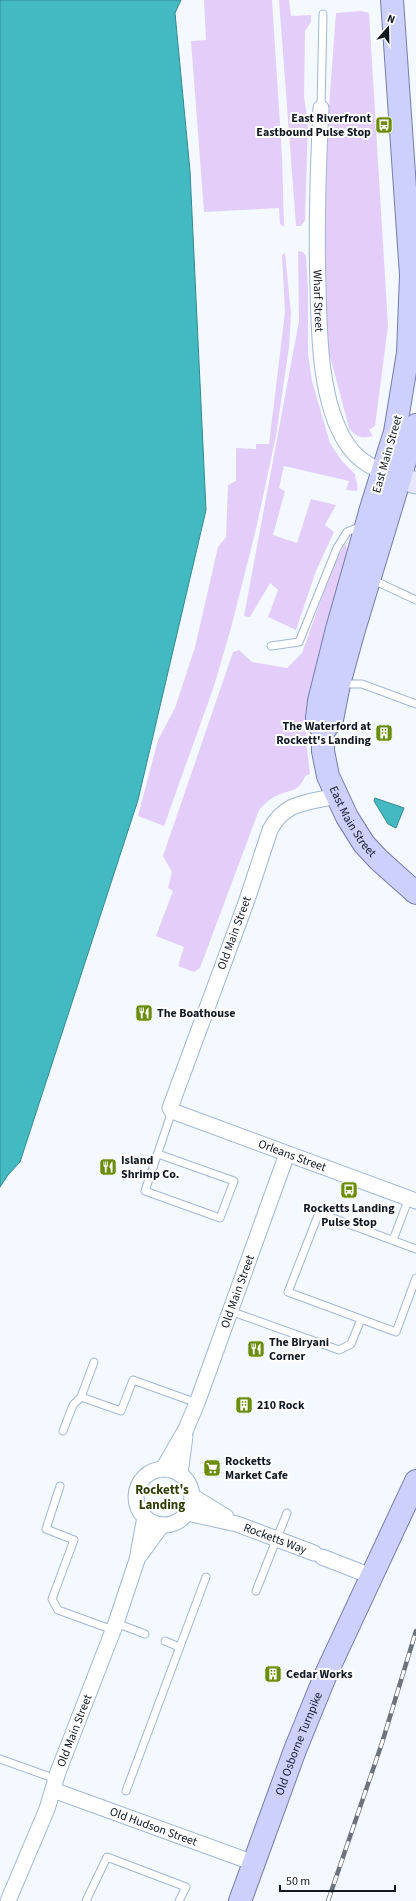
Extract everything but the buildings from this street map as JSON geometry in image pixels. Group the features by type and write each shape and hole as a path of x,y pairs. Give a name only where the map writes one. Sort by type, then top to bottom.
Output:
{"main road":[{"name":"East Main Street","path":"392,0 409,221 411,291 408,353 397,425 399,477 366,525 319,701 317,718 323,732 323,751 328,776 346,817 364,844 379,860 416,893"},
{"path":"404,0 416,156"},
{"name":"East Main Street","path":"323,732 332,720 339,684 369,578 416,425"},
{"name":"Old Osborne Turnpike","path":"240,1901 309,1715 340,1641 416,1481"}],"street":[{"name":"Wharf Street","path":"321,108 317,202 317,265 319,335 322,366 329,399 342,436 353,453 362,461 399,477"},
{"name":"Old Main Street","path":"171,1110 247,900 270,830 275,820 289,808 336,796"},
{"name":"Orleans Street","path":"171,1110 412,1199"},
{"name":"Old Main Street","path":"163,1469 186,1429 197,1404 287,1154"},
{"name":"Old Main Street","path":"180,1474 186,1429"},
{"path":"163,1469 180,1474 190,1488 192,1496 191,1505 187,1513 180,1520 172,1524 153,1522 145,1517 137,1503 138,1487 148,1474 163,1469"},
{"name":"Rocketts Way","path":"192,1496 237,1524"},
{"name":"Rocketts Way","path":"187,1513 237,1524 371,1576"},
{"name":"Old Main Street","path":"8,1901 47,1809 114,1627 137,1560 145,1517"},
{"name":"Old Main Street","path":"137,1560 162,1524"},
{"name":"Old Hudson Street","path":"55,1785 254,1863"}],"lane":[{"path":"321,108 323,14"},
{"path":"271,646 298,642 337,548 347,532 366,525"},
{"path":"369,578 416,600"},
{"path":"339,684 362,684 416,704"},
{"path":"158,1154 234,1181 220,1218 145,1191 171,1110"},
{"path":"393,1240 412,1199"},
{"path":"416,1249 318,1212 288,1292 396,1332 416,1278"},
{"path":"230,1311 339,1350 351,1344 361,1319"},
{"path":"63,1431 73,1406 81,1397 94,1362"},
{"path":"81,1397 121,1411 133,1380 197,1404"},
{"path":"60,1486 46,1529 74,1540 52,1600 58,1610 114,1627 145,1634"},
{"path":"256,1591 287,1513"},
{"path":"126,1791 206,1577"},
{"path":"165,1641 179,1647"},
{"path":"0,1759 55,1785"},
{"path":"86,1901 107,1857 186,1887 179,1901"}],"shaded area":[{"path":"204,0 272,0 282,156 284,227 280,224 279,208 204,212 191,41 206,40"},
{"path":"279,0 289,0 291,16 311,15 311,22 305,31 304,97 308,122 305,220 301,226 296,226"},
{"path":"361,11 369,13 388,326 375,426 369,430 373,436 365,437 357,435 349,428 329,352 324,296 324,173 336,13"},
{"path":"298,251 303,252 306,256 308,289 308,354 312,381 330,443 342,461 355,474 358,486 357,491 346,490 349,481 284,466 279,488 285,491 273,535 297,543 311,499 336,505 325,525 334,532 316,571 296,630 268,617 278,590 270,583 250,617 244,616 299,321"},
{"path":"285,253 291,313 289,347 276,436 256,529 231,628 214,686 164,826 138,816 158,740 175,708 195,647 218,547 226,537 228,485 236,481 236,448 256,449 256,444 269,444 285,312 282,255"},
{"path":"346,543 347,551 308,700 306,740 310,774 305,776 297,788 273,797 259,810 200,968 194,972 178,966 184,947 156,936 173,891 168,888 172,872 163,856 233,652 239,650 252,662 287,668 302,653 335,561"}],"water":[{"path":"0,0 181,0 175,13 190,171 206,510 138,800 20,1162 8,1175 0,1187"},
{"path":"375,798 404,808 396,828 388,824 374,801"}],"railway":[{"path":"328,1901 382,1743 416,1631"}],"place":[{"name":"East Riverfront Eastbound Pulse Stop","path":"384,125"},
{"name":"The Waterford at Rockett's Landing","path":"384,733"},
{"name":"The Boathouse","path":"144,1013"},
{"name":"Island Shrimp Co.","path":"108,1167"},
{"name":"Rocketts Landing Pulse Stop","path":"349,1190"},
{"name":"The Biryani Corner","path":"256,1349"},
{"name":"210 Rock","path":"244,1405"},
{"name":"Rocketts Market Cafe","path":"212,1468"},
{"name":"Cedar Works","path":"273,1674"}],"district":[{"name":"Rockett's Landing","path":"162,1496"}]}
